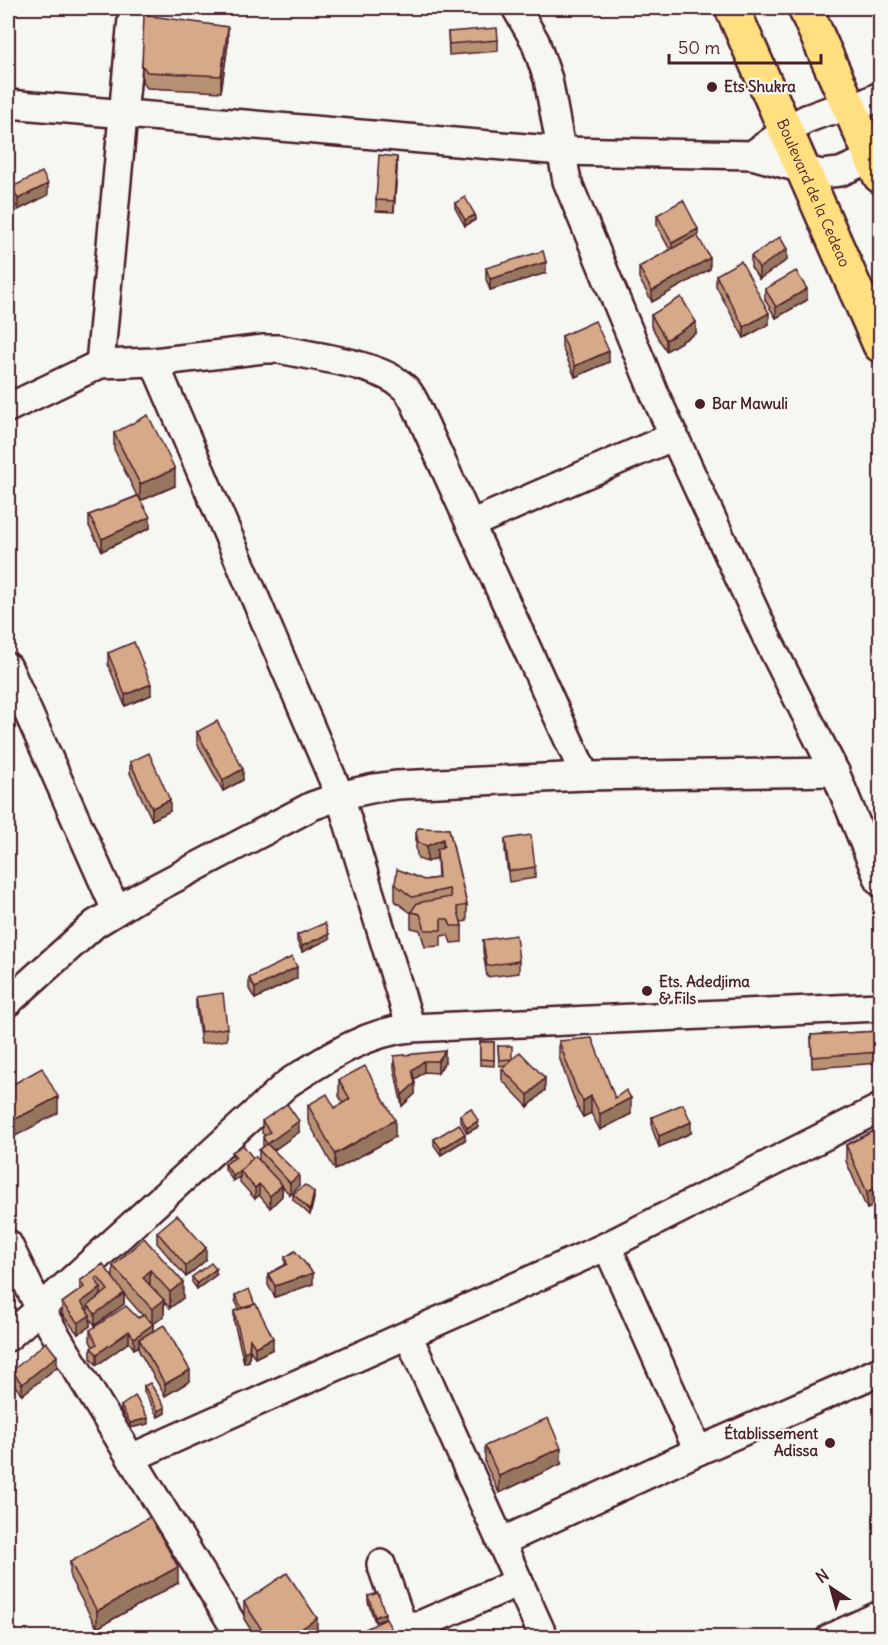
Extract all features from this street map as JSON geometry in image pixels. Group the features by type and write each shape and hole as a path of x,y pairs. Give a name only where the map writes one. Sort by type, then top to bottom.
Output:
{"main road":[{"name":"Boulevard de la Cedeao","path":"732,8 880,345"},
{"path":"805,8 876,167"}],"street":[{"path":"100,364 125,114 133,8"},
{"path":"516,8 535,41 548,79 567,181 655,395 767,638 835,772 880,882"},
{"path":"752,155 806,119 828,111 851,110 880,96"},
{"path":"8,104 561,150 752,155 821,174 876,167"},
{"path":"8,408 100,364 154,362 247,350 279,349 368,368 394,379 406,388 415,402 585,776"},
{"path":"154,362 340,795 411,1028"},
{"path":"471,524 674,436"},
{"path":"8,667 117,910"},
{"path":"8,1002 95,924 117,910 312,806 340,795 397,785 585,776 835,772"},
{"path":"8,1336 288,1083 332,1056 366,1039 391,1030 411,1028 880,1007"},
{"path":"131,1458 608,1246 880,1108"},
{"path":"8,1244 40,1309 241,1638"},
{"path":"608,1246 698,1451"},
{"path":"408,1335 544,1638"},
{"path":"501,1542 698,1451 880,1371"},
{"path":"381,1564 401,1621 409,1625 420,1625 519,1582"},
{"path":"830,1638 880,1615"}],"building":[{"path":"144,15 228,27 221,76 147,72 142,65"},
{"path":"497,28 498,40 449,44 448,32"},
{"path":"379,155 397,157 394,201 376,200"},
{"path":"42,172 48,184 18,199 12,187"},
{"path":"465,197 475,215 465,220 455,203"},
{"path":"683,200 698,229 672,243 657,215"},
{"path":"697,235 710,258 652,291 639,267"},
{"path":"780,237 787,249 759,268 751,256"},
{"path":"543,251 546,262 490,279 486,268"},
{"path":"741,261 769,313 744,327 716,275"},
{"path":"796,271 807,289 776,307 765,289"},
{"path":"681,297 696,322 666,340 651,315"},
{"path":"595,321 609,351 575,366 562,336"},
{"path":"148,415 175,469 140,484 114,433"},
{"path":"138,496 150,517 102,539 89,515"},
{"path":"134,642 151,684 125,695 108,653"},
{"path":"217,721 243,769 223,780 197,732"},
{"path":"149,753 170,800 152,808 130,762"},
{"path":"418,828 449,829 467,905 457,907 462,926 451,926 448,919 441,919 441,930 425,930 420,914 411,912 417,903 451,897 449,889 412,897 395,884 397,869 424,880 439,878 437,850 444,846 443,839 427,846 418,842 416,832"},
{"path":"531,835 535,867 509,871 505,839"},
{"path":"325,923 329,934 302,946 297,935"},
{"path":"516,935 519,961 487,966 483,940"},
{"path":"292,957 297,967 255,988 249,978"},
{"path":"223,993 227,1028 201,1032 196,997"},
{"path":"880,1031 880,1052 812,1057 811,1035"},
{"path":"592,1038 615,1098 626,1090 631,1098 600,1114 591,1096 583,1101 577,1091 559,1041"},
{"path":"480,1042 494,1042 494,1060 480,1059"},
{"path":"498,1046 512,1046 512,1059 499,1060"},
{"path":"445,1051 438,1061 424,1061 412,1070 415,1083 402,1095 394,1056"},
{"path":"520,1052 545,1078 528,1095 502,1069"},
{"path":"365,1066 395,1120 335,1154 308,1105 327,1094 335,1108 350,1099 339,1080"},
{"path":"42,1068 58,1097 8,1123 8,1087"},
{"path":"287,1104 299,1121 267,1144 263,1137 270,1132 262,1121"},
{"path":"683,1104 691,1122 659,1136 652,1117"},
{"path":"471,1108 478,1121 467,1128 460,1115"},
{"path":"459,1124 465,1134 441,1149 434,1139"},
{"path":"880,1128 880,1186 867,1192 846,1145"},
{"path":"267,1144 299,1175 290,1183 259,1150"},
{"path":"243,1145 253,1158 233,1176 225,1164 236,1157 232,1152"},
{"path":"255,1156 282,1185 270,1196 259,1184 255,1188 240,1171"},
{"path":"305,1185 314,1192 310,1210 293,1194"},
{"path":"177,1215 206,1248 186,1266 157,1232"},
{"path":"144,1238 183,1282 170,1292 150,1270 143,1278 164,1300 152,1309 113,1266"},
{"path":"295,1251 313,1273 275,1286 268,1274 287,1264 285,1257"},
{"path":"211,1263 216,1269 197,1283 192,1277"},
{"path":"103,1264 124,1293 95,1314 88,1305 108,1290 98,1277 95,1279 101,1288 81,1302 90,1315 78,1323 62,1303 84,1287 80,1281"},
{"path":"249,1289 255,1305 242,1308 235,1295"},
{"path":"256,1304 273,1338 255,1347 250,1339 249,1350 244,1352 234,1311"},
{"path":"126,1306 138,1318 144,1315 153,1324 134,1338 129,1331 97,1354 91,1348 97,1344 90,1330"},
{"path":"164,1325 190,1370 165,1384 139,1339"},
{"path":"46,1342 57,1356 22,1384 12,1371"},
{"path":"150,1383 165,1407 158,1411 144,1386"},
{"path":"135,1396 148,1418 130,1423 121,1406"},
{"path":"548,1418 561,1448 499,1476 485,1446"},
{"path":"150,1517 178,1567 97,1611 70,1562"},
{"path":"287,1573 317,1618 288,1638 267,1638 244,1602"},
{"path":"378,1593 385,1613 375,1617 368,1596"},
{"path":"386,1619 392,1630 377,1638 364,1638 361,1631"}],"place":[{"name":"Ets Shukra","path":"712,87"},
{"name":"Bar Mawuli","path":"700,404"},
{"name":"Ets. Adedjima & Fils","path":"647,991"},
{"name":"Établissement Adissa","path":"830,1443"}]}
